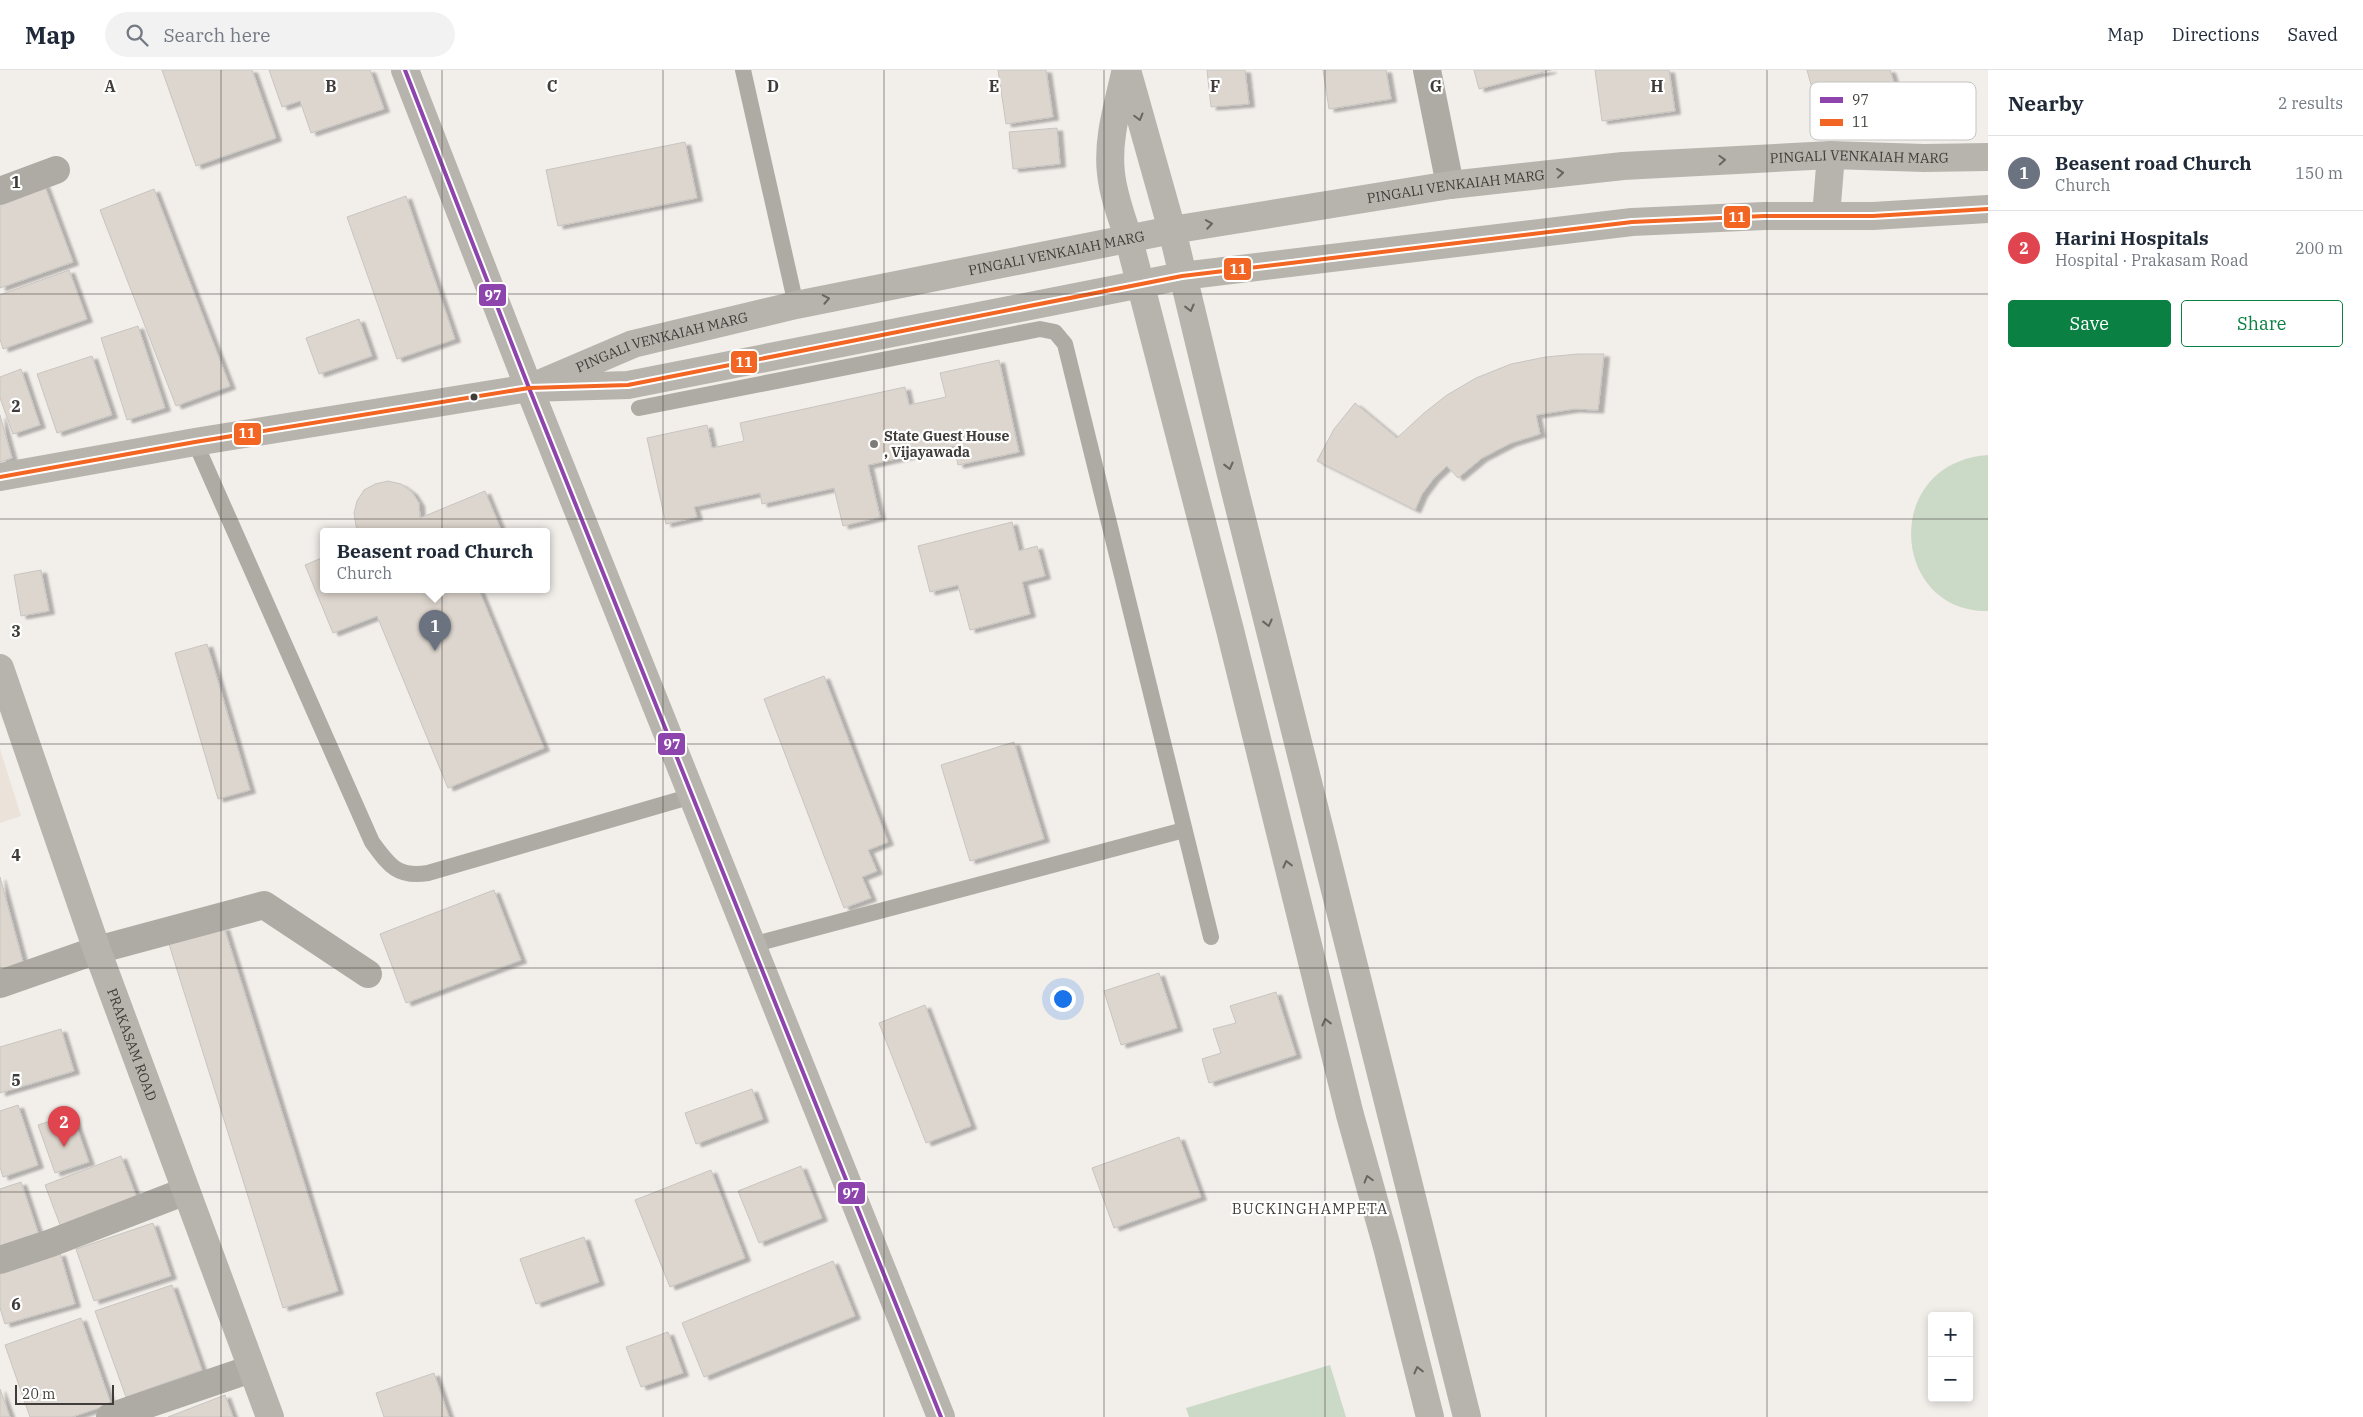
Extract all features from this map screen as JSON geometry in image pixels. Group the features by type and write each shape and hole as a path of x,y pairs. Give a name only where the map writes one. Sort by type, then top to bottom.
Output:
{"street":[{"path":"405,70 529,388 941,1417"},
{"path":"1126,70 1172,230 1467,1417"},
{"path":"1126,70 1112,134 1111,172 1227,620 1350,1115 1387,1247 1430,1417"},
{"path":"1427,70 1450,185"},
{"path":"1826,216 1831,154"},
{"name":"PINGALI VENKAIAH MARG","path":"529,388 633,344 796,305 1172,230 1450,185 1623,166 1831,154 1924,158 1988,157"},
{"path":"0,191 56,170"},
{"name":"PINGALI VENKAIAH MARG","path":"529,388 628,386 1182,276 1632,222 1764,216 1873,216 1988,209"},
{"path":"0,477 195,442 529,388"},
{"name":"PRAKASAM ROAD","path":"0,668 97,950 270,1417"},
{"path":"0,984 97,950 264,905 368,974"},
{"path":"0,1260 51,1243 186,1191"},
{"path":"110,1417 251,1369"}],"lane":[{"path":"743,70 796,305"},
{"path":"640,408 1040,328 1055,332 1065,344 1211,938"},
{"path":"195,442 372,842 388,863 399,872 413,876 428,873 692,796"},
{"path":"752,945 1184,830"}],"shaded area":[{"path":"0,749 21,816 0,823"}],"green space":[{"path":"1988,455 1988,611 1956,605 1932,589 1917,565 1911,537 1915,508 1929,483 1953,464"},
{"path":"1330,1365 1346,1417 1189,1417 1186,1408"}],"building":[{"path":"162,70 252,70 276,138 196,166"},
{"path":"269,70 370,70 384,109 311,133 300,101 282,107"},
{"path":"998,70 1046,70 1053,117 1006,124"},
{"path":"1207,70 1245,70 1249,104 1211,107"},
{"path":"1323,70 1386,70 1391,99 1329,109"},
{"path":"1474,70 1551,70 1479,89"},
{"path":"1595,70 1669,70 1675,111 1602,121"},
{"path":"1807,70 1890,70 1894,82 1810,82"},
{"path":"1057,128 1060,164 1013,169 1009,132"},
{"path":"685,142 697,198 558,226 546,170"},
{"path":"44,184 73,262 0,288 0,200"},
{"path":"154,189 230,386 176,406 100,210"},
{"path":"406,196 455,339 397,359 347,217"},
{"path":"69,270 87,319 3,349 0,339 0,295"},
{"path":"359,319 372,356 319,374 306,338"},
{"path":"138,326 165,408 127,420 101,338"},
{"path":"1604,354 1598,410 1574,409 1536,415 1540,434 1511,443 1482,458 1458,478 1447,466 1434,478 1422,494 1415,510 1317,461 1334,429 1355,403 1397,438 1447,395 1476,378 1511,364 1546,357"},
{"path":"92,356 112,415 57,433 37,374"},
{"name":"State Guest House , Vijayawada","path":"999,360 1019,452 958,465 954,446 868,465 880,517 843,526 834,488 762,504 760,493 694,507 697,517 666,524 647,438 707,425 712,448 744,441 740,423 905,387 909,405 946,397 940,373"},
{"path":"21,369 40,425 13,434 0,398 0,377"},
{"path":"0,415 12,458 0,462"},
{"path":"388,481 401,484 412,492 419,503 420,518 485,491 500,528 357,528 354,513 357,501 364,490 375,484"},
{"path":"1012,522 1019,551 1037,546 1045,576 1022,582 1030,614 970,630 958,585 930,592 918,546"},
{"path":"320,559 320,593 480,593 544,748 448,788 377,616 333,633 305,565"},
{"path":"41,570 49,611 21,616 14,575"},
{"path":"207,644 250,790 218,799 175,653"},
{"path":"824,676 888,842 868,850 877,871 862,877 871,898 844,908 764,699"},
{"path":"1014,742 1044,839 970,861 941,765"},
{"path":"0,877 26,973 0,980"},
{"path":"494,890 521,960 406,1003 380,934"},
{"path":"224,927 338,1291 283,1308 169,944"},
{"path":"1159,973 1177,1028 1121,1045 1104,991"},
{"path":"1276,992 1296,1055 1209,1083 1202,1059 1221,1053 1213,1029 1236,1023 1230,1006"},
{"path":"925,1005 971,1126 926,1143 879,1023"},
{"path":"61,1029 74,1071 0,1093 0,1047"},
{"path":"752,1089 763,1119 696,1144 685,1113"},
{"path":"18,1105 38,1165 3,1177 0,1167 0,1111"},
{"path":"72,1114 89,1162 55,1173 38,1125"},
{"path":"1179,1137 1201,1197 1114,1228 1092,1168"},
{"path":"121,1156 138,1201 62,1230 45,1185"},
{"path":"801,1166 822,1218 759,1243 738,1191"},
{"path":"711,1170 745,1258 670,1287 635,1200"},
{"path":"21,1182 41,1241 0,1255 0,1189"},
{"path":"153,1223 171,1276 94,1301 76,1249"},
{"path":"584,1237 599,1282 536,1304 520,1259"},
{"path":"60,1253 75,1304 5,1324 0,1308 0,1270"},
{"path":"833,1261 855,1316 704,1377 682,1323"},
{"path":"172,1285 202,1370 126,1397 95,1311"},
{"path":"81,1318 111,1404 72,1417 30,1417 5,1345"},
{"path":"668,1332 683,1373 641,1387 626,1347"},
{"path":"434,1373 449,1417 384,1417 376,1393"},
{"path":"0,1389 10,1417 0,1417"},
{"path":"225,1395 233,1417 168,1417"}],"transit line":[{"name":"97","path":"405,70 529,388 941,1417"},
{"name":"11","path":"0,477 195,442 529,388 628,385 1182,276 1632,222 1764,216 1873,216 1988,209"}],"place":[{"name":"State Guest House , Vijayawada","path":"874,444"},
{"name":"Beasent road Church","path":"435,651"},
{"name":"Harini Hospitals","path":"64,1147"}],"district":[{"name":"BUCKINGHAMPETA","path":"1310,1208"}]}
